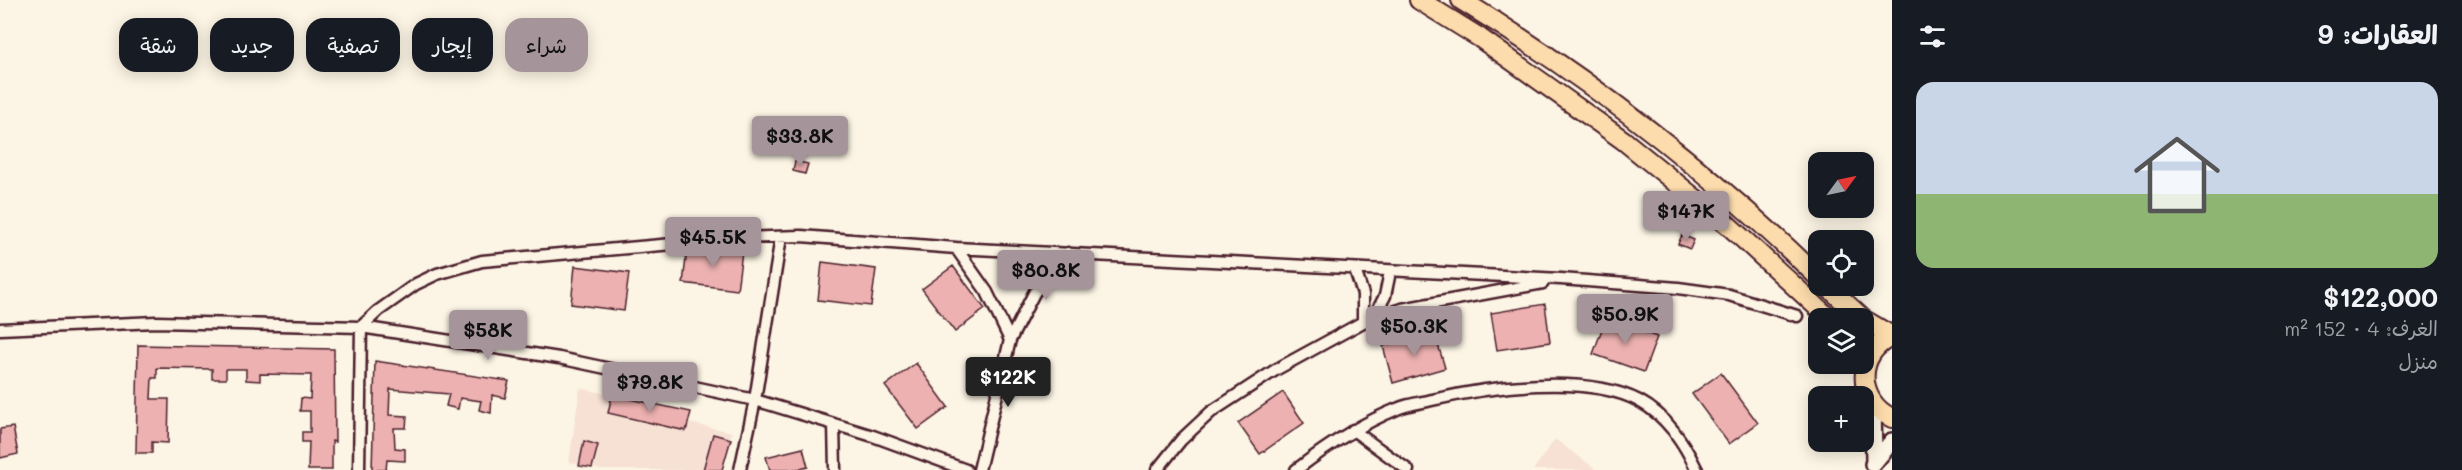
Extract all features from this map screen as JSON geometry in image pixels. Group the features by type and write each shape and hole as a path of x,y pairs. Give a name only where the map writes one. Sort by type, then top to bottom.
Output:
{"highway":[{"path":"1419,0 1489,44 1623,140 1728,225 1818,308"},
{"path":"1461,0 1577,78 1633,119 1740,206 1808,268"},
{"path":"1838,296 1851,308"},
{"path":"1874,326 1892,337 1874,350"},
{"path":"1874,405 1892,418"}],"main road":[{"path":"1872,466 1892,441"}],"street":[{"path":"740,470 755,400 782,237"},
{"path":"359,470 361,327 387,304 416,284 437,274 482,261 782,237 831,237 956,248 1561,279 1678,288 1729,295 1797,316"},
{"path":"956,248 987,292 1010,340"},
{"path":"979,470 1010,340 1034,293 1068,253"},
{"path":"1355,270 1364,294 1363,322"},
{"path":"1374,318 1385,297 1390,272"},
{"path":"1157,470 1181,440 1211,412 1276,369 1363,322 1409,308 1561,279"},
{"path":"0,329 156,322 361,327 559,358 755,400 834,424 966,470"},
{"path":"1296,470 1353,430 1399,408 1451,396 1525,385 1572,386 1610,391 1639,401 1663,419 1685,446 1697,470"},
{"path":"834,424 835,470"},
{"path":"1353,430 1408,470"}],"shaded area":[{"path":"580,388 691,412 689,423 732,432 722,470 600,470 569,462"},
{"path":"1555,439 1597,470 1533,470"}],"building":[{"path":"795,161 808,164 805,174 793,171"},
{"path":"1682,235 1694,240 1690,249 1678,244"},
{"path":"709,248 742,252 737,290 683,283 687,250"},
{"path":"822,262 876,269 871,306 818,300"},
{"path":"575,266 629,273 624,311 571,304"},
{"path":"953,266 985,309 955,332 922,289"},
{"path":"1545,304 1550,342 1497,350 1491,313"},
{"path":"1606,318 1657,337 1644,372 1593,354"},
{"path":"1434,331 1445,368 1393,383 1383,346"},
{"path":"138,345 334,349 335,442 332,441 332,470 308,470 309,442 302,442 302,432 310,432 310,411 300,411 301,398 310,399 311,375 260,374 260,381 246,380 246,369 226,369 226,379 212,379 212,369 157,368 157,378 152,378 151,399 169,399 168,443 152,442 152,453 136,453"},
{"path":"375,361 509,381 505,398 492,395 491,413 479,410 481,401 460,398 458,409 446,406 449,394 390,389 389,415 407,416 406,428 394,428 395,448 405,449 405,461 387,460 386,470 372,470"},
{"path":"916,363 948,407 918,429 885,386"},
{"path":"1721,373 1758,423 1729,444 1692,394"},
{"path":"1283,392 1304,423 1260,454 1238,423"},
{"path":"612,395 691,412 686,431 608,413"},
{"path":"13,427 18,454 0,458 0,429"},
{"path":"713,434 731,439 722,470 703,470"},
{"path":"584,441 598,445 592,468 579,466"},
{"path":"803,448 808,467 796,470 770,470 766,457"}]}
